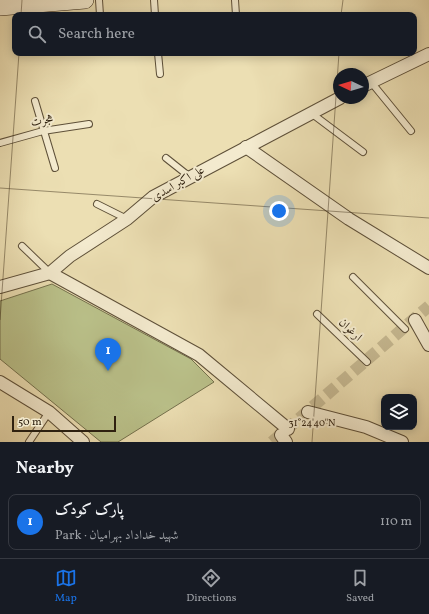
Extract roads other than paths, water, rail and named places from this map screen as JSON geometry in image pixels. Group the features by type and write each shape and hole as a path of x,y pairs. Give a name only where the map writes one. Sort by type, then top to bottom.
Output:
{"main road":[{"path":"0,7 85,0"}],"street":[{"path":"369,83 429,54"},
{"name":"علی اکبر اسدی","path":"0,287 50,273 70,256 127,219 153,197 333,102"},
{"path":"246,147 349,220 429,268"},
{"path":"50,273 199,355 285,435"},
{"path":"415,320 429,345"},
{"path":"0,382 49,412 83,442"},
{"path":"308,412 366,427 402,442"}],"lane":[{"path":"100,0 100,12"},
{"path":"154,0 155,12"},
{"path":"235,0 236,12"},
{"path":"158,56 160,74"},
{"path":"369,86 411,132"},
{"path":"35,101 55,168"},
{"path":"311,113 362,152"},
{"name":"هجرت","path":"0,143 43,131 89,124"},
{"path":"166,158 190,177"},
{"path":"97,204 127,219"},
{"path":"22,246 50,273"},
{"path":"353,277 405,329"},
{"name":"ارغوان","path":"317,314 367,362"},
{"path":"29,442 49,412"}],"tunnel":[{"path":"272,442 429,306"}],"place":[{"name":"پارک کودک","path":"108,371"}]}
